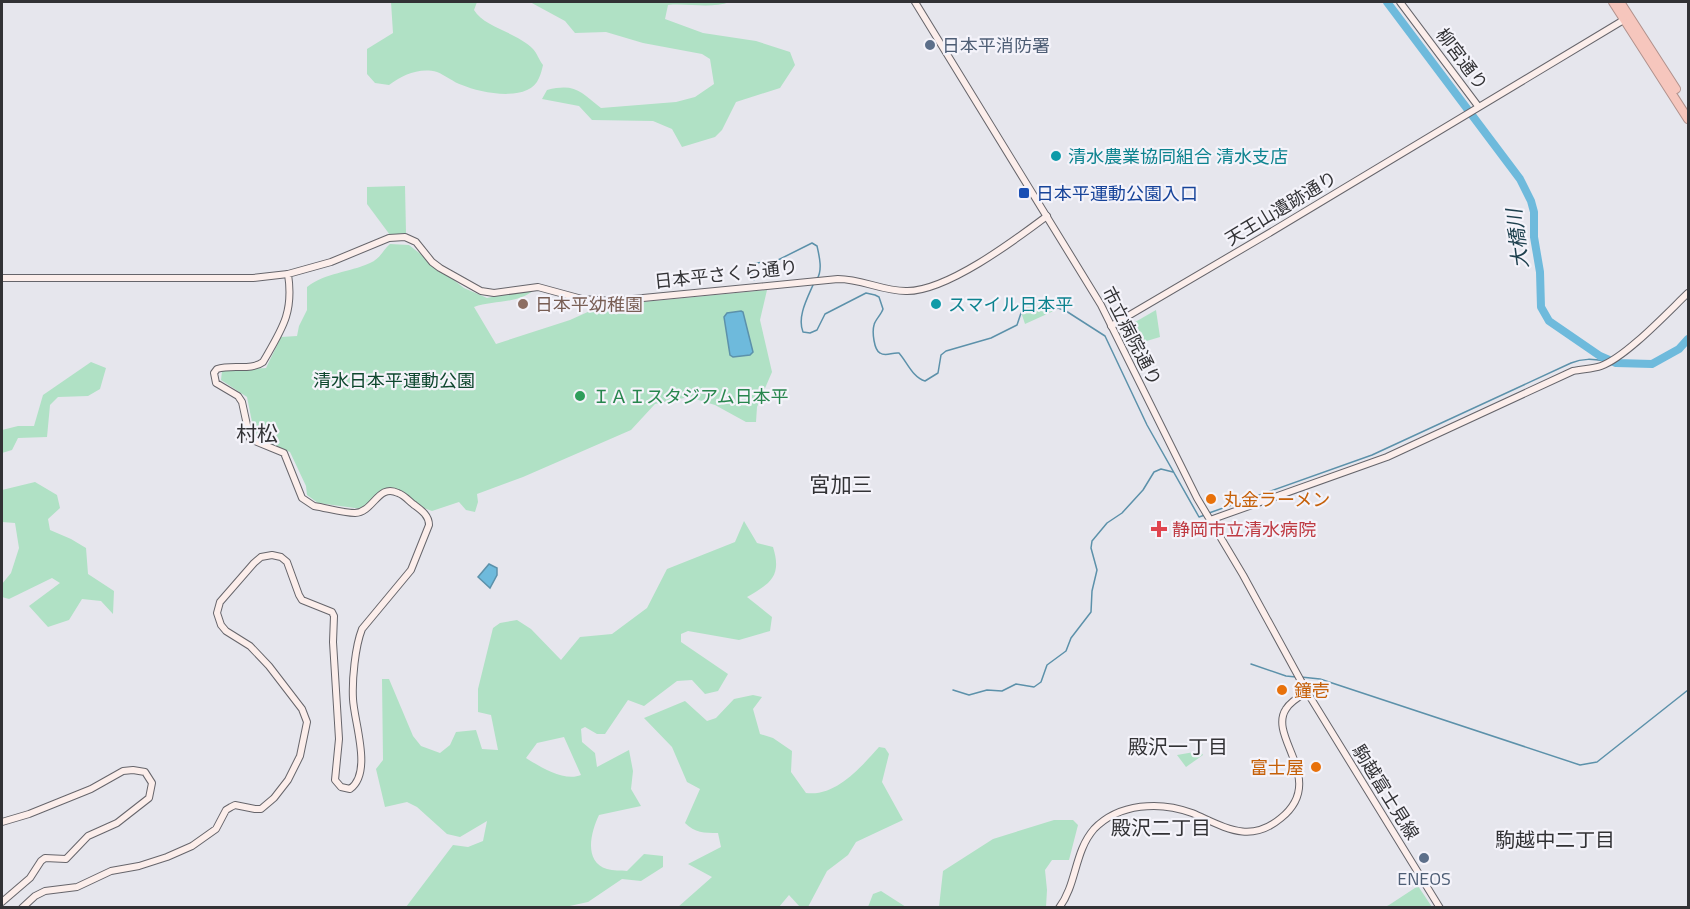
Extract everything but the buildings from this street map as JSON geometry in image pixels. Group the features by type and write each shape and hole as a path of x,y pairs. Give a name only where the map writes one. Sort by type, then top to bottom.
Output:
{"highway":[{"path":"1613,2 1627,17 1689,110"},
{"path":"1620,2 1689,119"}],"street":[{"name":"市立病院通り","path":"915,2 1101,304 1192,489 1243,575 1307,692"},
{"name":"柳宮通り","path":"1400,2 1476,108"},
{"path":"1476,108 1627,17"},
{"name":"天王山遺跡通り","path":"1111,326 1476,108"},
{"name":"日本平さくら通り","path":"2,278 253,278 288,274 331,262 383,240 396,237 412,239 440,268 474,288 488,293 538,286 582,299 612,301 838,279 860,280 896,291 909,292 934,285 994,255 1047,216"},
{"path":"22,908 35,896 45,891 77,887 111,871 152,862 192,846 216,829 231,807 236,805 261,808 274,798 288,780 300,756 304,741 307,722 302,709 259,655 250,646 226,631 217,613 220,602 261,558 272,555 281,557 291,570 302,600 332,612 339,739 335,780 341,787 350,789 359,778 362,759 353,697 357,641 362,629 411,570 429,520 420,509 401,494 391,490 384,491 369,507 356,513 308,503 302,498 284,453 250,439 242,402 238,396 216,383 214,373 217,369 237,365 256,366 263,362 290,309 288,274"},
{"path":"1210,520 1388,457 1573,371 1605,364 1643,336 1689,293"},
{"path":"1059,908 1067,896 1076,862 1084,843 1105,819 1128,809 1150,806 1175,808 1239,832 1260,830 1278,821 1292,806 1298,785 1297,765 1282,730 1282,718 1286,708 1307,692"},
{"name":"駒越富士見線","path":"1307,692 1440,908"},
{"path":"2,822 29,814 91,789 129,770 145,772 152,783 149,798 111,826 87,836 66,859 45,858 40,861 30,878 2,902"}],"green space":[{"path":"391,2 477,2 474,10 479,16 493,26 519,38 534,51 543,65 539,78 534,86 525,91 504,94 470,88 431,71 412,73 389,85 375,83 367,74 367,49 393,33"},
{"path":"530,2 730,2 715,5 668,5 665,19 703,33 756,41 790,52 795,65 780,88 736,102 722,130 715,137 682,147 672,129 653,121 592,120 579,106 542,99 547,90 571,88 582,93 601,108 676,102 695,97 714,84 710,59 702,54 643,43 606,32 575,33 565,21"},
{"path":"405,186 406,233 390,235 367,204 367,187"},
{"name":"清水日本平運動公園","path":"390,244 409,245 464,288 487,298 530,288 534,290 521,298 474,307 496,344 570,320 601,306 767,290 760,320 772,372 757,407 756,422 746,422 715,405 689,397 655,404 631,430 523,477 477,494 478,502 475,512 466,510 459,502 432,511 421,507 396,489 382,491 362,509 318,503 307,495 306,486 290,452 255,437 247,397 221,380 222,371 266,368 281,337 297,336 307,310 307,287 322,278 373,261"},
{"path":"1034,305 1058,309 1025,324 1021,312 1026,307"},
{"path":"1156,310 1160,337 1130,346 1123,329"},
{"path":"91,362 106,368 100,389 88,396 58,397 50,405 47,437 18,438 12,450 2,453 2,430 18,426 34,426 43,395"},
{"path":"35,482 57,495 60,508 48,519 50,530 86,548 88,574 114,591 113,614 101,601 82,599 69,620 48,627 29,606 60,583 52,578 9,599 2,597 2,584 11,573 19,548 15,523 2,522 2,490"},
{"path":"744,521 757,543 773,547 776,565 772,578 747,597 772,617 770,631 739,640 688,631 681,634 681,642 728,674 718,691 705,694 692,680 677,681 644,706 628,700 605,734 597,734 585,727 581,729 582,742 595,753 597,767 629,750 633,771 631,789 641,806 599,815 591,845 594,860 607,869 627,871 644,854 663,856 663,867 641,881 622,879 588,902 565,907 406,907 453,845 468,847 483,841 487,821 460,837 447,834 417,807 407,802 385,807 376,769 383,760 382,679 389,679 413,736 421,746 440,753 450,745 456,732 476,730 482,749 498,750 491,715 478,712 478,689 493,628 500,623 517,620 531,629 561,660 580,637 612,634 647,608 667,569 735,542","holes":["564,737 581,775 575,777 560,775 526,758 537,743"]},
{"path":"753,695 762,697 753,709 760,734 773,738 792,751 791,772 806,793 817,793 838,785 856,771 879,747 885,748 889,754 882,782 903,820 856,842 848,855 827,871 808,907 800,907 789,895 779,907 678,907 712,877 688,864 721,847 718,833 700,832 685,823 700,789 687,782 672,747 644,718 685,701 707,721 716,718 734,699"},
{"path":"1200,751 1203,755 1186,767 1177,755"},
{"path":"1054,820 1073,820 1078,825 1069,860 1052,860 1045,870 1046,907 939,907 943,871 993,839"},
{"path":"1418,886 1432,907 1385,907 1389,905"},
{"path":"881,891 906,907 868,907 873,894"}],"water":[{"path":"741,311 753,352 750,355 733,357 730,355 724,317 727,313"},
{"path":"489,564 497,568 497,575 490,588 478,577"}],"waterway":[{"name":"大橋川","path":"1387,2 1520,179 1534,212 1534,237 1540,272 1541,307 1549,321 1600,356 1616,363 1652,364 1679,349 1688,339"},
{"path":"754,280 749,264 778,260 812,243 817,246 819,258 820,271 817,279"},
{"path":"813,285 802,314 803,332 810,333 817,330 825,314 866,293 875,295 879,297 883,309 873,328 876,348 882,354 899,353 914,373 925,381 938,373 941,355 946,351 991,338 1017,325 1024,304 1039,301 1066,311 1105,336 1147,425 1199,517 1205,515"},
{"path":"1209,513 1372,455 1571,363 1588,359 1605,361"},
{"path":"953,690 969,695 987,690 1002,691 1016,684 1034,687 1041,682 1047,665 1066,651 1071,638 1091,612 1092,591 1097,570 1091,548 1092,541 1107,523 1122,513 1143,490 1154,472 1161,469 1173,472"},
{"path":"1251,664 1286,676 1296,677"},
{"path":"1301,677 1320,679 1580,765 1597,762 1688,690"}],"place":[{"name":"日本平消防署","path":"930,45"},
{"name":"清水農業協同組合 清水支店","path":"1056,156"},
{"name":"日本平運動公園入口","path":"1024,193"},
{"name":"日本平幼稚園","path":"523,304"},
{"name":"スマイル日本平","path":"936,304"},
{"name":"ＩＡＩスタジアム日本平","path":"580,396"},
{"name":"丸金ラーメン","path":"1211,499"},
{"name":"静岡市立清水病院","path":"1159,529"},
{"name":"鐘壱","path":"1282,690"},
{"name":"富士屋","path":"1316,767"},
{"name":"ENEOS","path":"1424,858"}],"district":[{"name":"村松","path":"257,433"},
{"name":"宮加三","path":"841,484"},
{"name":"殿沢一丁目","path":"1178,746"},
{"name":"殿沢二丁目","path":"1161,827"},
{"name":"駒越中二丁目","path":"1555,839"}]}
